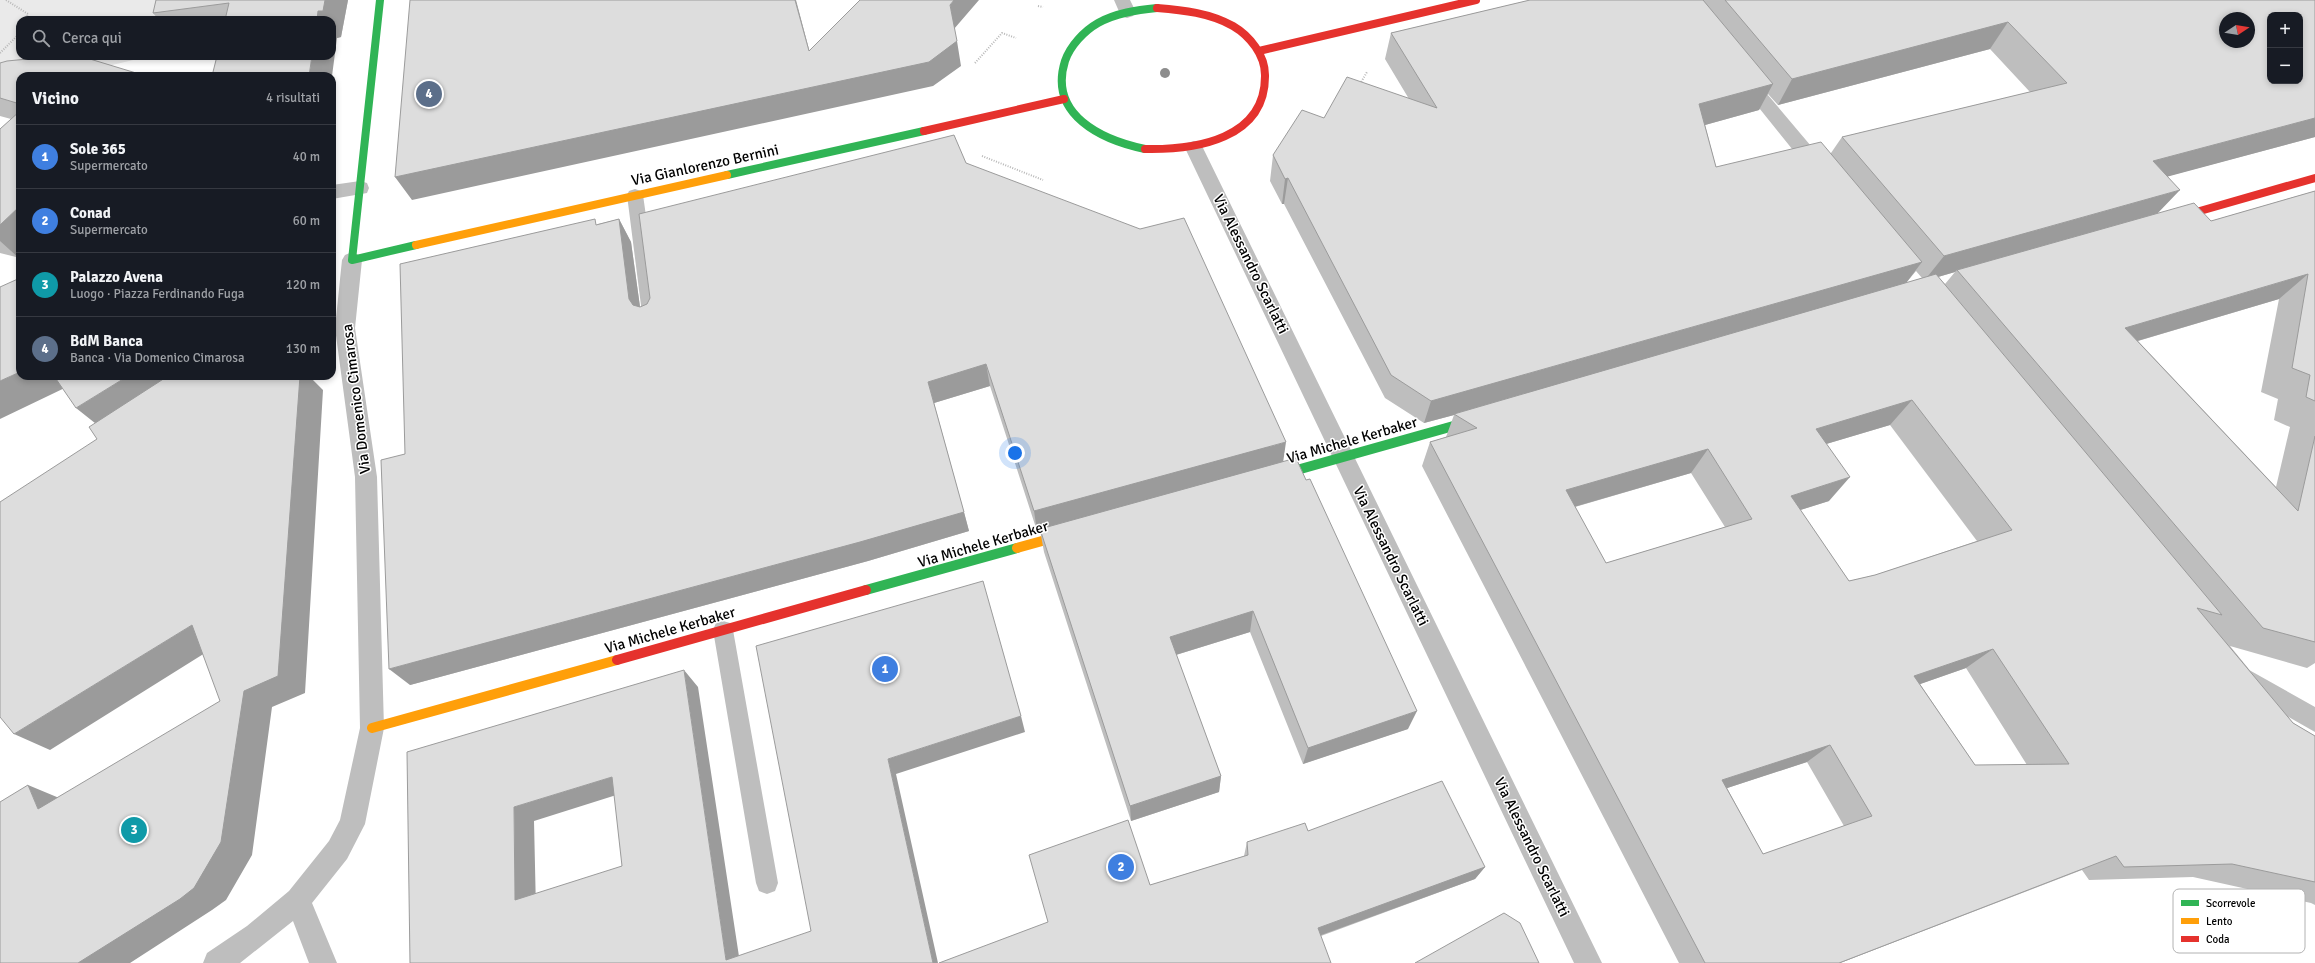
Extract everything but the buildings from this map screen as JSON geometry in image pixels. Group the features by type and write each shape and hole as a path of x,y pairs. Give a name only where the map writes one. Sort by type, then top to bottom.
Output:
{"street":[{"name":"Via Domenico Cimarosa","path":"217,963 256,935 298,900 338,850 352,824 372,728 366,477 339,331 352,260 380,0"},
{"path":"1259,51 1476,0"},
{"path":"1124,6 1188,10 1216,17 1242,32 1259,51 1266,74 1264,97 1250,118 1226,136 1194,148 1158,151 1121,144 1091,130 1073,115 1064,99 1061,83 1063,62 1077,40 1098,23 1124,6"},
{"path":"1734,66 1834,187"},
{"name":"Via Gianlorenzo Bernini","path":"352,260 1064,99"},
{"name":"Via Alessandro Scarlatti","path":"1194,148 1588,963"},
{"path":"2163,221 2315,178"},
{"path":"336,191 360,188"},
{"name":"Via Michele Kerbaker","path":"1262,480 1491,415"},
{"name":"Via Michele Kerbaker","path":"372,728 1079,531"},
{"path":"2226,662 2236,674 2315,720"},
{"path":"298,900 323,963"}],"lane":[{"path":"635,195 652,321"},
{"path":"723,630 767,883"}],"path":[{"path":"6,0 28,14 27,16"},
{"path":"1038,6 1043,7"},
{"path":"975,63 1002,33 1016,38"},
{"path":"0,53 16,37"},
{"path":"1360,85 1367,72"},
{"path":"982,156 1043,180"}],"shaded area":[{"path":"0,0 178,0 174,16 16,16 16,60 133,60 83,72 16,72 16,79 0,92"}],"traffic: fast":[{"path":"380,0 352,260 416,245"},
{"path":"1145,149 1123,145 1102,136 1085,124 1071,110 1063,93 1061,74 1067,54 1083,34 1099,22 1118,15 1157,8"},
{"path":"727,175 924,131"},
{"path":"1272,477 1478,419"},
{"path":"866,590 1017,548"}],"traffic: slow":[{"path":"416,245 727,175"},
{"path":"1017,548 1071,533"},
{"path":"372,728 617,660"}],"traffic: jam":[{"path":"1259,51 1476,0"},
{"path":"1145,149 1186,147 1207,143 1228,135 1245,124 1258,109 1265,91 1265,69 1263,62 1253,44 1239,30 1206,15 1157,8"},
{"path":"924,131 1064,99"},
{"path":"2172,219 2315,178"},
{"path":"617,660 866,590"}],"place":[{"name":"BdM Banca","path":"429,94"},
{"name":"Sole 365","path":"885,669"},
{"name":"Palazzo Avena","path":"134,830"},
{"name":"Conad","path":"1121,867"}]}
